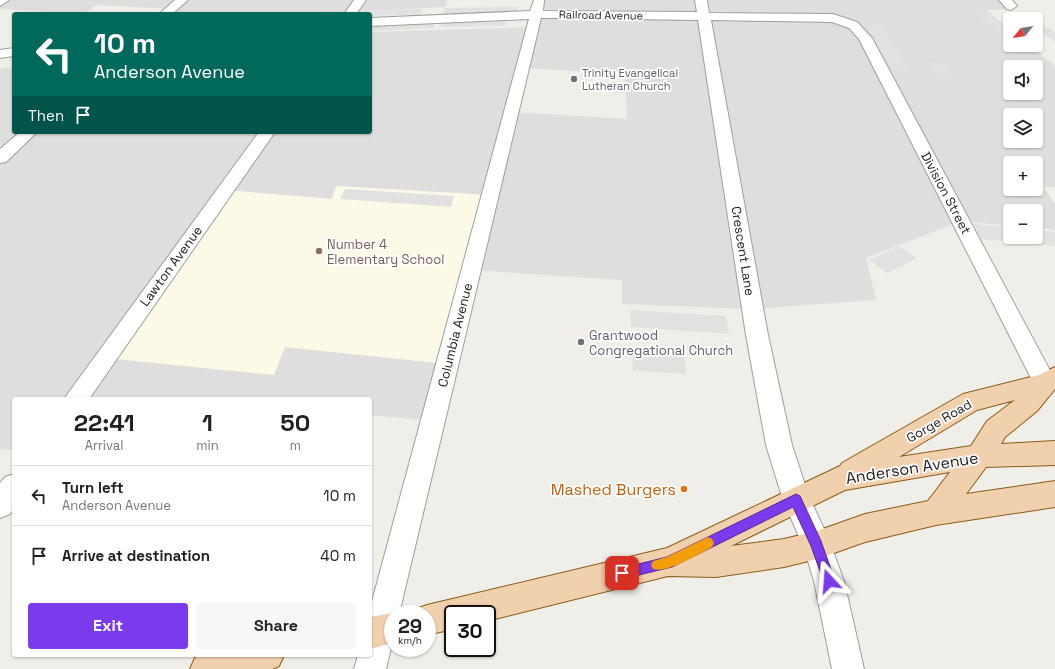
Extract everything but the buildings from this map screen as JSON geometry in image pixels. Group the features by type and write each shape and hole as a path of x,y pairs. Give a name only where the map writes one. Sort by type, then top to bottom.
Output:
{"main road":[{"path":"936,512 979,456 996,429 1028,404 1050,380"},
{"name":"Gorge Road","path":"842,478 971,401 1050,380"},
{"name":"Anderson Avenue","path":"436,618 668,562 842,478 979,456 1055,453"},
{"name":"Anderson Avenue","path":"668,562 716,563 784,553 816,545 865,528 936,512 1055,494"},
{"path":"206,669 259,657"}],"street":[{"path":"167,12 182,0"},
{"path":"351,12 360,0"},
{"name":"Railroad Avenue","path":"372,22 537,8 703,8 833,18"},
{"name":"Columbia Avenue","path":"370,669 537,8"},
{"name":"Crescent Lane","path":"703,8 757,335 779,444 796,500 816,545 833,595 848,669"},
{"name":"Division Street","path":"833,18 853,25 865,38 1050,380"},
{"path":"0,54 12,52"},
{"path":"0,158 27,134"},
{"name":"Lawton Avenue","path":"77,397 266,134"},
{"path":"0,505 12,489"}],"shaded area":[{"path":"0,0 448,0 445,7 352,12 167,12 171,9 96,5 87,12 49,12 0,9"},
{"path":"539,0 1005,0 1015,10 986,10 1003,23 1003,52 1038,52 1055,66 1055,187 1044,187 1055,205 1055,230 1043,229 1043,204 1003,204 1003,225 961,221 866,258 876,300 753,309 622,304 622,280 472,270 331,199 225,190 285,347 448,364 433,421 372,415 372,397 12,397 12,450 0,449 0,69 12,67 12,134 372,134 372,32 533,27","holes":["523,68 625,74 627,119 512,112"]},
{"path":"518,7 518,13 444,14 445,8"},
{"path":"421,9 421,14 372,16 372,12 370,11"},
{"path":"976,13 988,13 1003,26 1003,37"},
{"path":"505,20 506,26 441,27 442,21"},
{"path":"434,22 434,28 372,31 372,25"},
{"path":"865,23 880,24 910,71 893,70"},
{"path":"1043,24 1055,33 1055,42 1043,33"},
{"path":"926,63 942,63 951,75 934,74"},
{"path":"337,186 491,195 448,364 285,347 274,375 105,358 225,190 331,199"},
{"path":"345,189 454,196 451,207 340,199"},
{"path":"974,224 1003,226 1003,241 981,239"},
{"path":"1043,231 1055,232 1055,246 1034,244 1043,244"},
{"path":"899,246 917,259 887,273 869,260"},
{"path":"630,310 726,316 729,334 631,327"},
{"path":"632,350 684,354 686,374 633,370"}],"slow traffic":[{"path":"657,565 668,562 708,543"}],"place":[{"name":"Trinity Evangelical Lutheran Church","path":"574,79"},
{"name":"Number 4 Elementary School","path":"319,251"},
{"name":"Grantwood Congregational Church","path":"581,342"},
{"name":"Mashed Burgers","path":"684,489"}],"route":[{"path":"622,573 668,562 796,500 816,545 829,581"}]}
